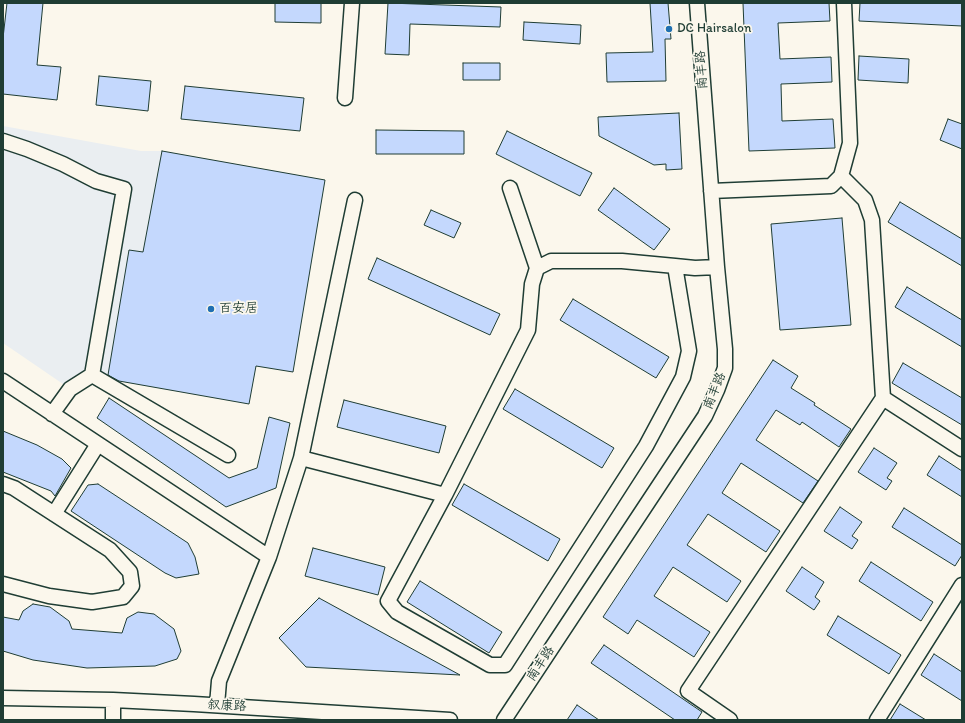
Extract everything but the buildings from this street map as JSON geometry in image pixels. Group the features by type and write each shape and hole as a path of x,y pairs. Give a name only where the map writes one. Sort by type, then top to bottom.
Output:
{"street":[{"path":"345,98 352,3"},
{"name":"南丰路","path":"504,720 705,416 725,368 726,349 717,267 697,3"},
{"path":"711,191 831,186 841,176 850,143 844,3"},
{"path":"3,141 63,164 96,181 124,188 92,375 70,389 52,414"},
{"path":"730,720 688,691 883,398 872,220 865,200 841,176"},
{"path":"510,188 537,268 532,284 528,330 445,495 388,601 397,612 490,665 505,665 646,446 683,377 689,352 675,266"},
{"path":"217,705 219,682 269,556 301,458 355,200"},
{"path":"537,268 551,261 622,261 695,268 717,267"},
{"path":"92,375 228,455"},
{"path":"3,381 269,556"},
{"path":"883,398 962,449"},
{"path":"54,514 98,444"},
{"path":"301,458 445,495"},
{"path":"3,484 14,488 110,550 130,572 132,586 123,597 92,602 49,596 3,584"},
{"path":"877,720 962,585"},
{"name":"叙康路","path":"3,698 113,700 217,705 450,720"},
{"path":"113,700 113,720"}],"shaded area":[{"path":"3,126 141,151 162,151 325,180 293,372 256,366 249,404 107,379 63,384 3,343"}],"place":[{"name":"DC Hairsalon","path":"669,29"},
{"name":"百安居","path":"211,309"}]}
